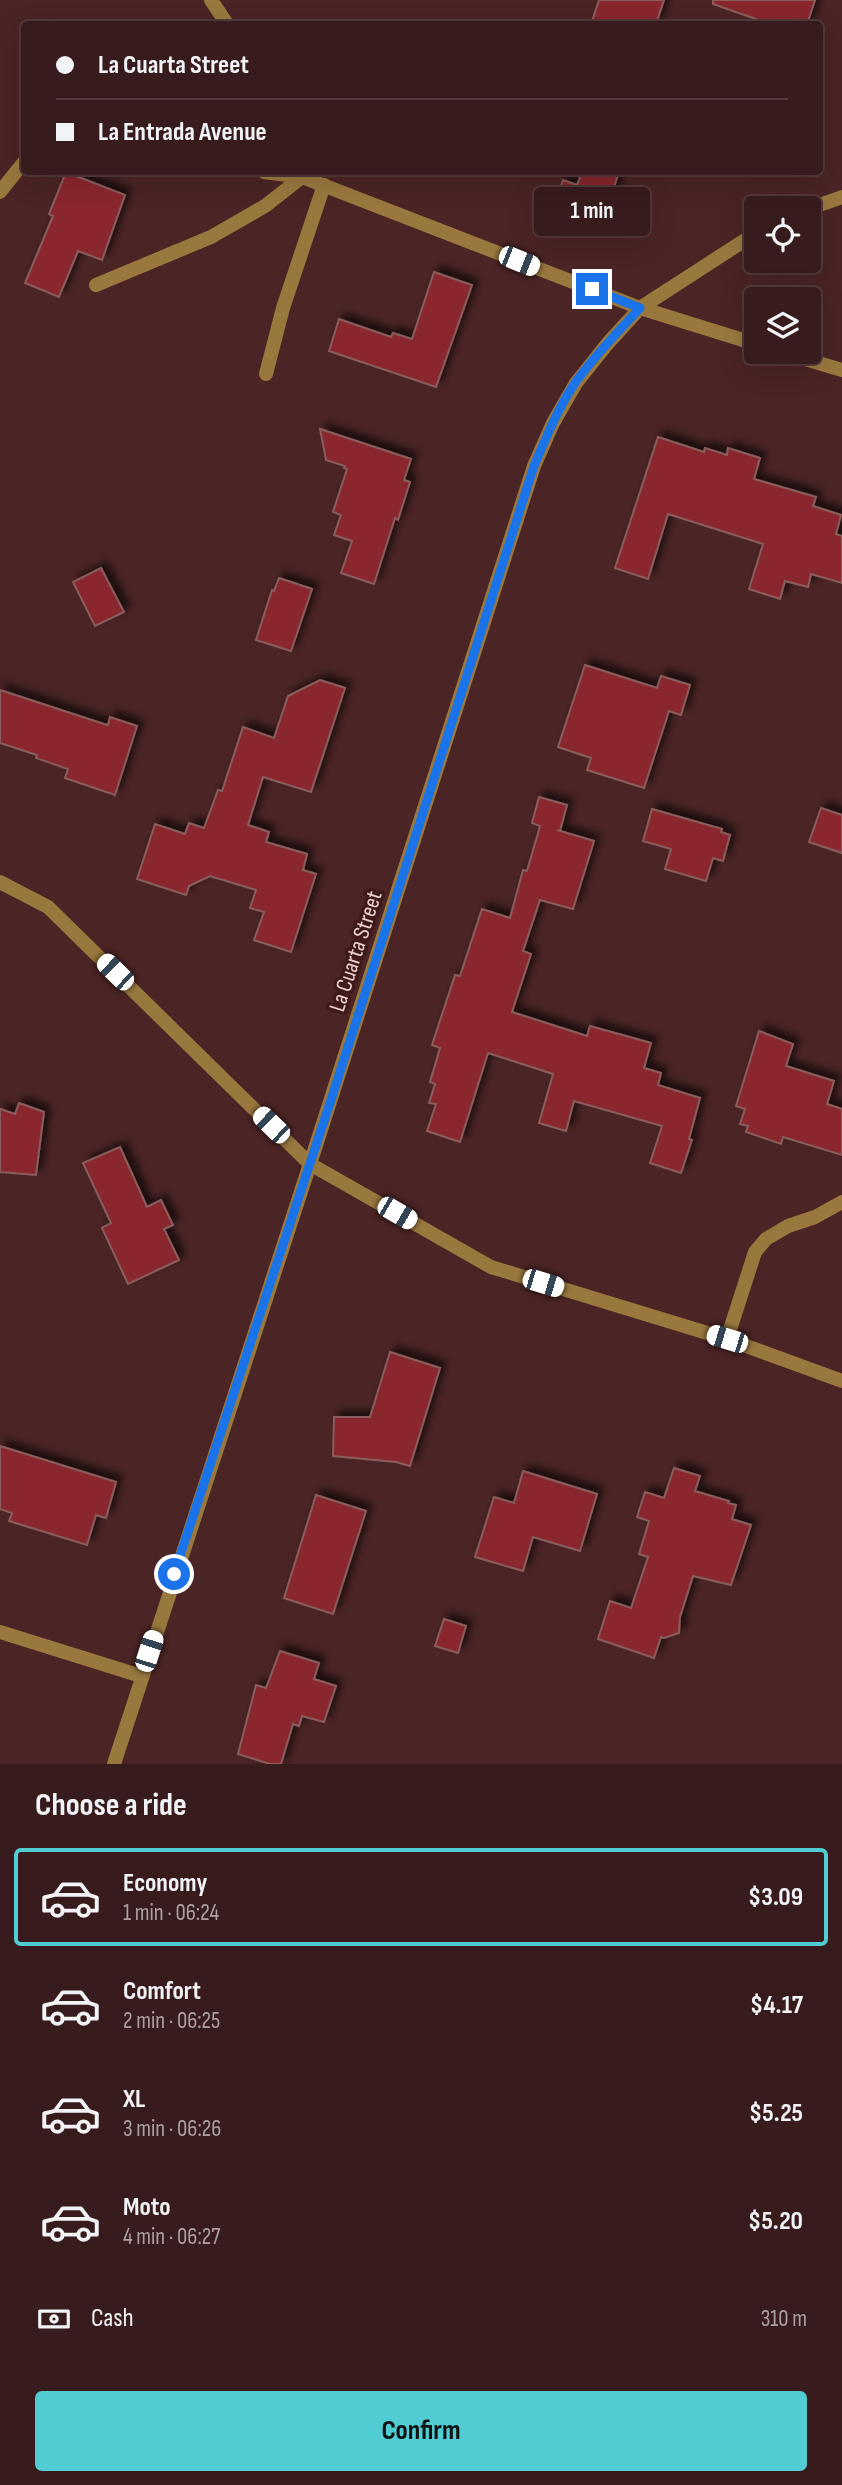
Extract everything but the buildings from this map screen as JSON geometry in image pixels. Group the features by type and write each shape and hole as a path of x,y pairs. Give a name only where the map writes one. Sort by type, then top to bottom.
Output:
{"street":[{"path":"211,0 225,21"},
{"path":"0,192 21,166"},
{"path":"96,285 211,237 265,206 300,175"},
{"path":"303,175 640,308 744,340"},
{"path":"265,374 283,308 324,185"},
{"path":"821,205 842,198"},
{"name":"La Cuarta Street","path":"114,1764 534,466 553,423 576,383 640,308 744,241"},
{"path":"821,364 842,370"},
{"path":"0,883 48,907 310,1164 491,1267 727,1339 842,1381"},
{"path":"727,1339 755,1252 766,1239 788,1226 815,1217 842,1202"},
{"path":"0,1632 141,1676"}],"route":[{"path":"174,1574 331,1100 534,466 553,423 576,383 640,308 592,289"}]}
